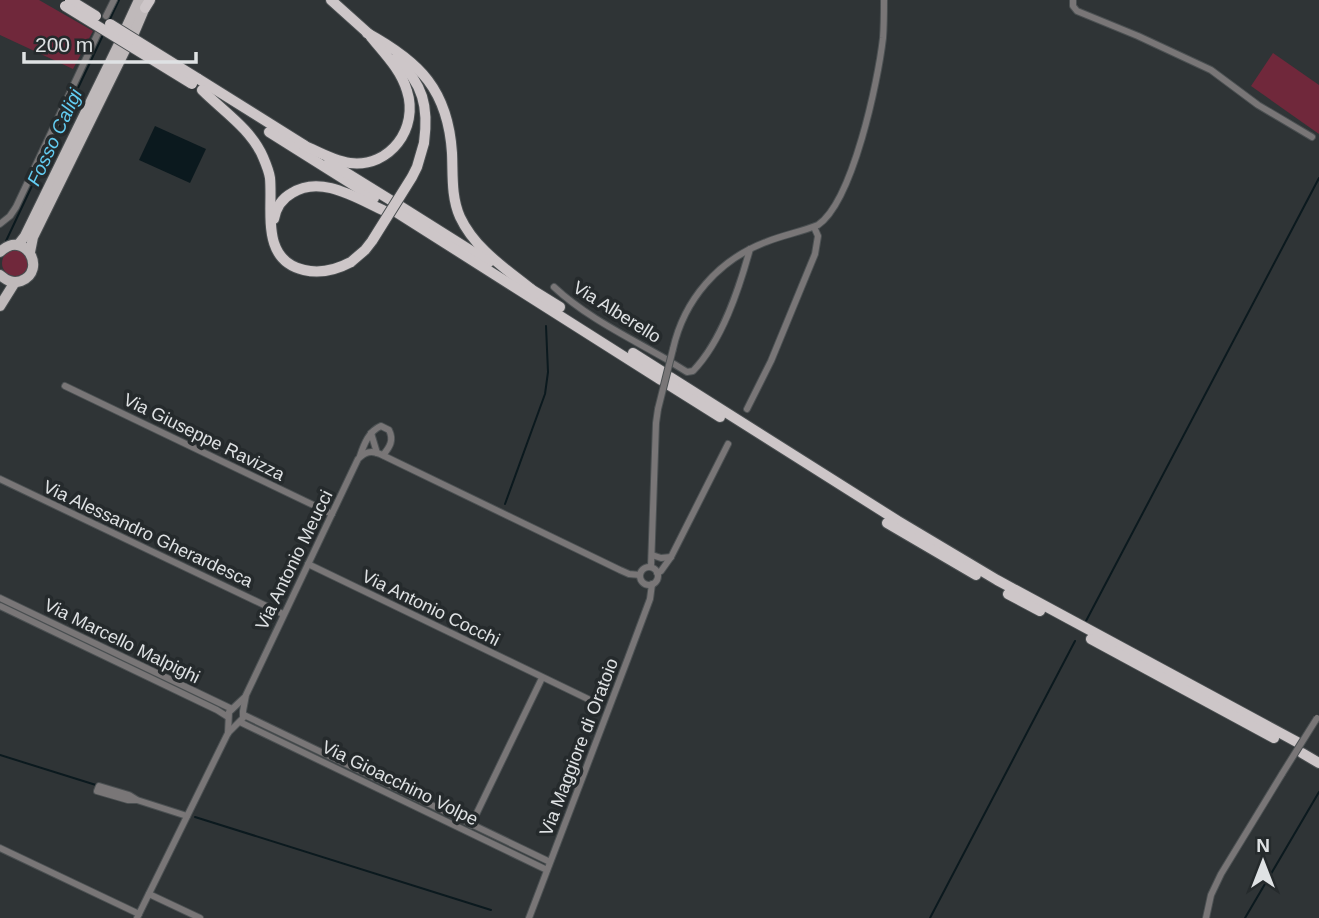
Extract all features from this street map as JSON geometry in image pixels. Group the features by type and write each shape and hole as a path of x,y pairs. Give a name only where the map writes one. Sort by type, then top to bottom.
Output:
{"highway":[{"path":"324,0 345,13"},
{"path":"197,84 244,129 262,154 269,174 272,236 280,254 291,265 315,272 329,271 351,262 372,241 412,177 424,143 426,108 416,82 403,65 333,0"},
{"path":"63,2 197,84 410,221 666,378"},
{"path":"299,143 344,162 361,163 385,156 405,133 410,111 409,94 396,69 367,33"},
{"path":"367,33 404,56 432,85 448,121 455,199 464,224 484,251 531,289"},
{"path":"197,84 299,143 392,209 531,289 894,527 1023,602 1299,747 1319,754"},
{"path":"272,236 275,213 281,201 294,191 309,186 331,188 392,209"},
{"path":"1299,747 1319,763"}],"main road":[{"path":"130,30 145,2"},
{"path":"0,277 15,282 30,273 33,263 30,253 33,237 122,46 18,245"},
{"path":"1,249 18,245 30,253"},
{"path":"0,306 15,282"}],"street":[{"path":"106,16 114,0"},
{"path":"657,573 651,567 658,409 683,317 699,291 721,268 765,242 814,227 824,220 835,206 861,141 873,92 883,42 884,0"},
{"path":"1073,0 1073,6 1077,10 1212,70 1258,105 1312,137"},
{"path":"0,224 16,207 99,32"},
{"path":"747,410 775,354 815,254 818,236 814,227"},
{"name":"Via Alberello","path":"674,364 689,372 696,369 702,360 725,320 746,267 750,249"},
{"name":"Via Alberello","path":"554,287 567,299 622,335 666,359"},
{"name":"Via Giuseppe Ravizza","path":"65,386 332,514"},
{"path":"381,426 390,431 391,442 380,454 371,433 381,426"},
{"name":"Via Antonio Meucci","path":"139,916 228,733 239,723 246,695 371,433"},
{"name":"Via Maggiore di Oratoio","path":"528,918 633,646 650,600 652,584 657,573 671,557 727,444"},
{"path":"358,459 367,452 380,454 629,574 640,575"},
{"name":"Via Alessandro Gherardesca","path":"0,479 283,614"},
{"path":"652,555 671,557"},
{"name":"Via Antonio Cocchi","path":"308,564 588,699"},
{"path":"640,575 643,570 651,567"},
{"path":"640,575 643,582 652,584"},
{"name":"Via Marcello Malpighi","path":"0,598 233,708"},
{"name":"Via Marcello Malpighi","path":"0,606 228,718"},
{"path":"471,825 542,678"},
{"name":"Via Antonio Meucci","path":"228,733 229,712 246,695"},
{"path":"233,708 238,708 243,713"},
{"name":"Via Gioacchino Volpe","path":"243,713 471,825 548,866"},
{"path":"1206,918 1211,895 1221,874 1318,716"},
{"path":"228,718 239,723"},
{"name":"Via Gioacchino Volpe","path":"239,723 548,866"},
{"path":"137,800 97,791 99,786 187,816"},
{"path":"0,848 139,916"},
{"path":"149,894 200,918"}],"shaded area":[{"path":"0,0 39,0 93,31 73,69 0,35"},
{"path":"1273,53 1319,85 1319,134 1251,86"},
{"path":"155,126 206,149 190,183 139,160"},
{"path":"15,250 24,254 28,263 24,272 15,276 6,272 2,263 6,254"}],"waterway":[{"name":"Fosso Caligi","path":"110,19 119,0"},
{"name":"Fosso Caligi","path":"6,241 103,35"},
{"path":"1086,621 1319,178"},
{"path":"505,504 545,394 548,372 546,326"},
{"path":"930,918 1075,641"},
{"path":"0,755 96,785"},
{"path":"1245,918 1319,792"},
{"path":"195,817 491,910"}]}
